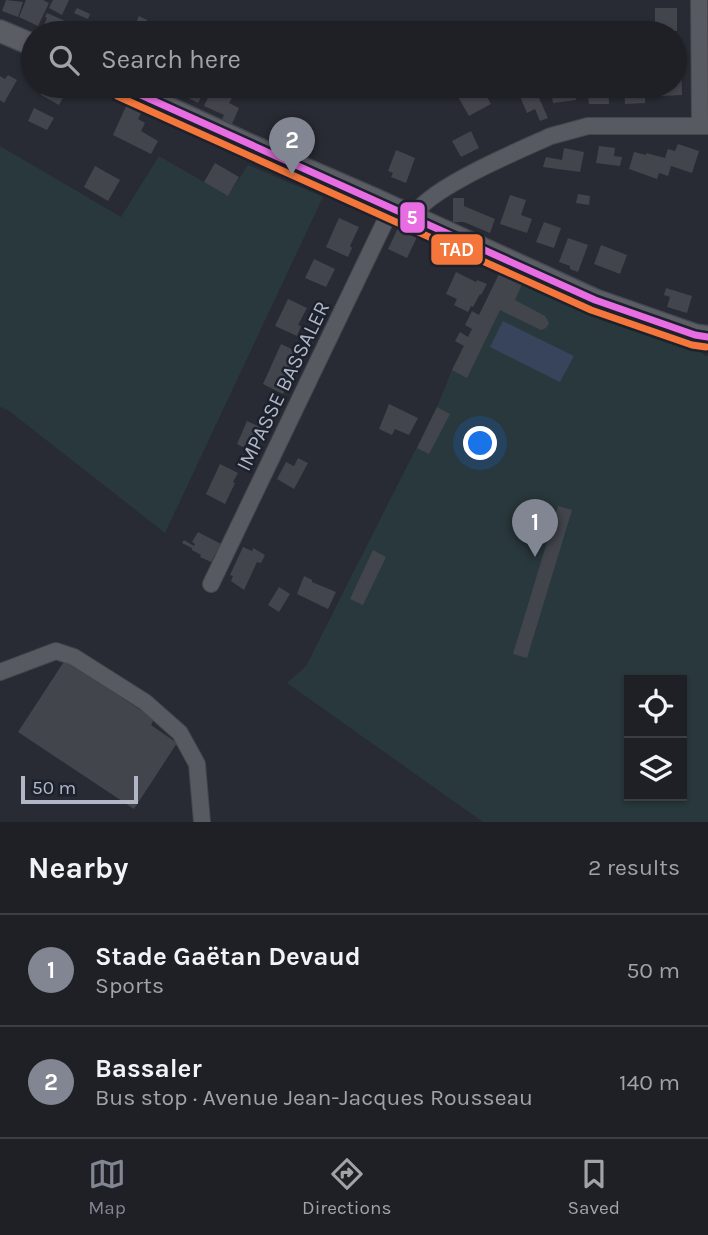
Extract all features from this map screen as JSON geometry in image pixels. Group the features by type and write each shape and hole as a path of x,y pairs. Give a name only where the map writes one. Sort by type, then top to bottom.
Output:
{"main road":[{"path":"0,31 21,40"},
{"path":"147,98 595,300 695,335 708,337"}],"street":[{"path":"699,0 704,126"},
{"name":"IMPASSE BASSALER","path":"211,584 404,213 416,209 439,191 528,146 566,131 588,126 704,126"},
{"path":"0,672 56,651 74,657 145,702 180,733 197,764 202,822"}],"shaded area":[{"path":"0,146 121,217 159,156 228,196 248,165 323,197 165,533 8,410 0,407"},
{"path":"500,272 589,314 697,345 704,355 708,356 708,822 483,822 287,683 306,666 437,407"}],"water":[{"path":"503,321 574,356 560,382 490,347"}],"building":[{"path":"6,0 23,2 18,17 2,11"},
{"path":"26,0 43,0 49,3 40,21 27,21 19,17"},
{"path":"53,0 69,0 62,15 49,8"},
{"path":"77,8 90,14 88,19 74,13"},
{"path":"655,8 677,8 677,21 655,21"},
{"path":"47,13 65,21 46,21"},
{"path":"8,75 17,80 4,103 0,100 0,76 5,79"},
{"path":"46,98 63,98 59,105"},
{"path":"208,98 232,98 229,103 239,108 232,124 222,119 224,115 204,106"},
{"path":"459,98 488,98 491,104 469,116"},
{"path":"521,98 539,98 548,118 540,121 535,109 527,113"},
{"path":"552,98 576,98 576,100 553,103"},
{"path":"588,98 609,98 609,104 589,104"},
{"path":"625,98 645,98 645,103 625,104"},
{"path":"128,102 143,109 138,119 145,123 141,131 158,141 151,154 113,135"},
{"path":"34,108 54,118 47,130 28,121"},
{"path":"471,131 479,148 461,157 452,141"},
{"path":"678,144 699,151 692,173 671,166 668,176 659,173 657,179 629,169 634,152 665,158 668,149 675,151"},
{"path":"599,146 615,148 614,156 622,157 620,166 596,163"},
{"path":"564,148 584,152 580,172 543,167 546,157 562,160"},
{"path":"396,150 415,158 406,183 391,177 393,173 388,171"},
{"path":"215,163 239,177 228,196 204,182"},
{"path":"95,166 120,180 108,201 84,187"},
{"path":"578,194 590,196 589,205 576,203"},
{"path":"510,195 526,200 521,215 532,219 527,233 500,224"},
{"path":"453,198 464,198 464,206 495,219 490,233 464,222 453,222"},
{"path":"339,218 359,227 348,257 326,247"},
{"path":"544,222 561,228 554,248 536,242"},
{"path":"398,228 417,237 407,258 388,249"},
{"path":"568,238 588,245 578,272 559,262"},
{"path":"601,245 627,255 620,274 594,264"},
{"path":"314,259 335,269 326,287 305,278"},
{"path":"456,272 476,282 477,280 487,284 468,312 454,305 457,299 446,294"},
{"path":"500,272 523,282 515,300 545,316 549,323 541,330 500,310 467,378 452,370 464,346 455,341 460,332 468,337 472,329 465,325 472,311 479,315"},
{"path":"666,288 692,296 687,313 667,307 670,297 664,295"},
{"path":"288,299 307,308 298,325 301,326 297,336 275,326"},
{"path":"281,344 302,354 283,394 263,384"},
{"path":"274,395 286,401 282,408 271,402"},
{"path":"389,404 418,418 409,435 395,429 392,435 379,429"},
{"path":"437,407 450,414 429,454 417,448"},
{"path":"247,421 266,430 255,453 237,444"},
{"path":"298,458 308,463 294,489 277,479 286,462 294,466"},
{"path":"220,464 238,473 225,504 206,494"},
{"path":"558,506 572,510 527,658 513,654"},
{"path":"198,532 221,544 211,562 182,543 184,540 194,546 192,542"},
{"path":"243,547 252,551 253,548 265,555 261,563 257,562 244,590 231,581 233,576 230,575"},
{"path":"373,550 386,557 363,605 350,599"},
{"path":"304,576 336,592 328,609 297,594"},
{"path":"279,587 290,594 279,612 268,605"},
{"path":"65,660 154,719 151,725 177,743 134,809 18,732"}],"transit line":[{"name":"TAD","path":"121,98 591,310 692,345 706,347"},
{"name":"5","path":"148,98 595,300 695,335 708,337"}],"place":[{"name":"Bassaler","path":"292,175"},
{"name":"Stade Gaëtan Devaud","path":"535,557"}]}
